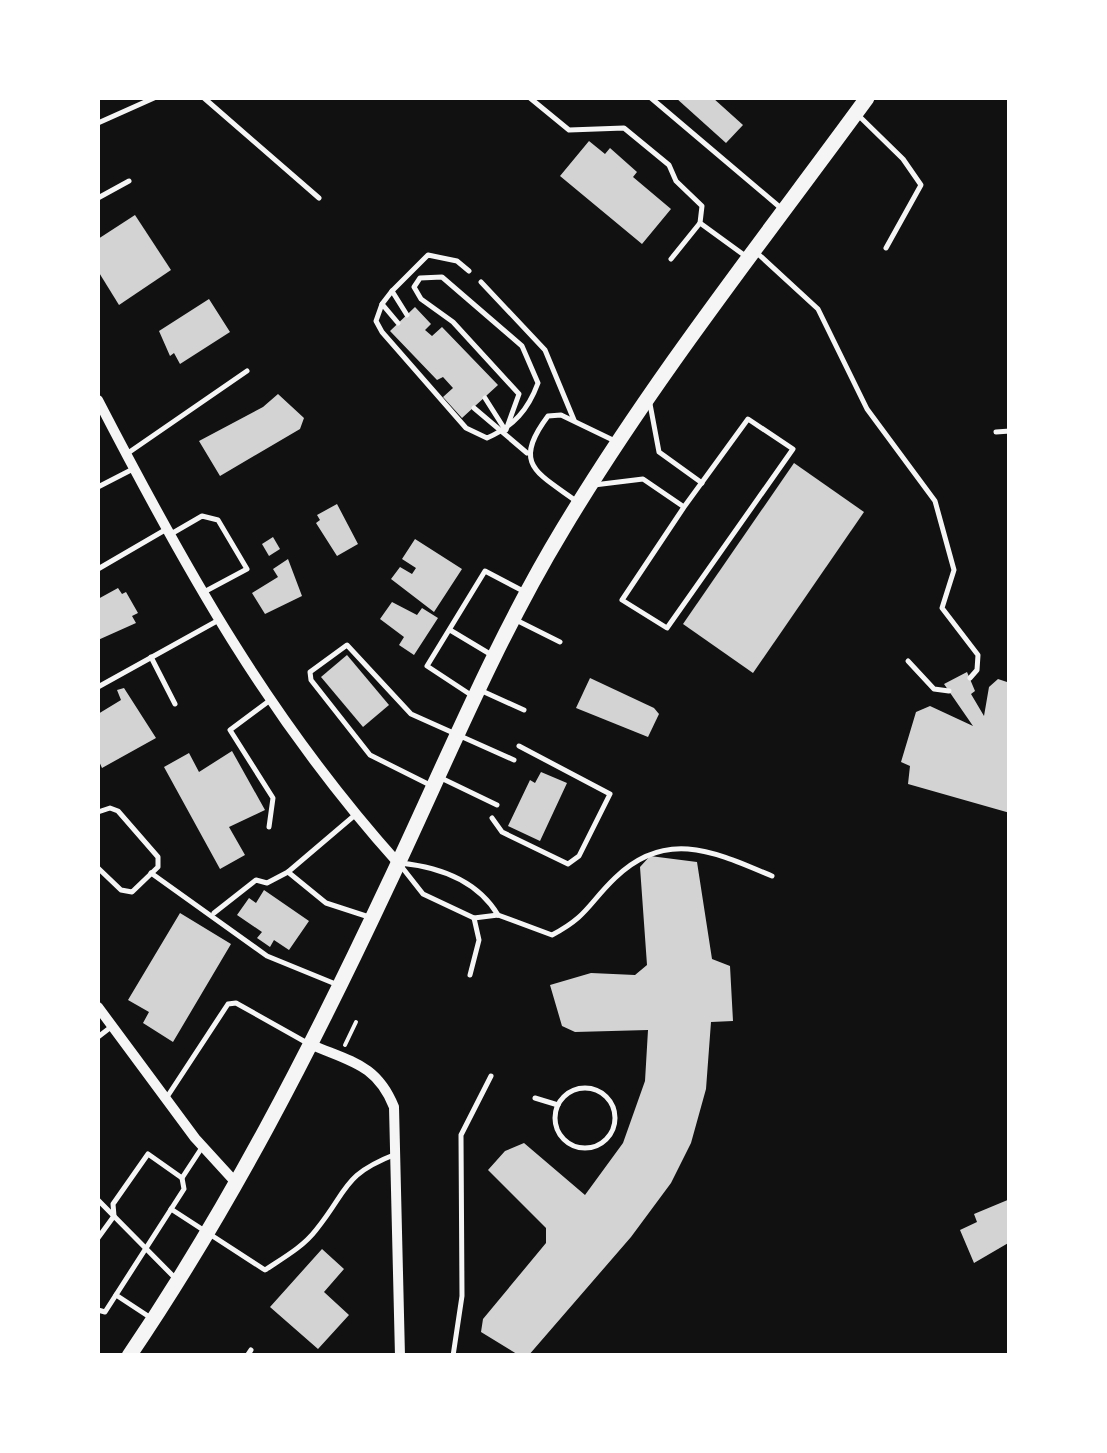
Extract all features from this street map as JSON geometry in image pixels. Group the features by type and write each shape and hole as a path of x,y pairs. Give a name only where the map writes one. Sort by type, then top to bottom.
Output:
{"main road":[{"path":"129,1356 238,1184 312,1046 494,657 580,504 649,400 867,98"}],"street":[{"path":"98,400 201,594 269,702 355,815 398,863"},
{"path":"98,1007 203,1146 238,1184"},
{"path":"312,1046 367,1068 384,1083 394,1107 400,1356"}],"lane":[{"path":"98,123 154,98"},
{"path":"204,98 319,198"},
{"path":"530,98 569,130 624,128 669,165 676,181 702,206 700,224 671,259"},
{"path":"652,98 785,212"},
{"path":"856,113 904,160 922,185 886,248"},
{"path":"98,198 129,181"},
{"path":"700,224 753,256 818,309 867,409 935,501 954,570 942,608 978,655 977,670 970,678"},
{"path":"413,271 420,278 442,277 453,284 490,320 504,327 531,360 538,382 534,394 506,430 487,438 466,428 376,322 392,291 428,255 458,261 469,271"},
{"path":"420,278 414,287 421,299 453,322 519,394 506,430"},
{"path":"481,282 545,350 574,420"},
{"path":"392,291 407,315"},
{"path":"382,304 398,323"},
{"path":"126,455 247,371"},
{"path":"485,398 506,430 527,452 538,474 580,504"},
{"path":"649,400 660,452 702,483"},
{"path":"474,408 506,430"},
{"path":"527,452 530,440 548,416 574,420 620,443"},
{"path":"748,419 793,449 667,628 622,600 702,483 748,419"},
{"path":"996,432 1010,431"},
{"path":"98,487 133,468"},
{"path":"592,486 643,478 684,507"},
{"path":"98,569 202,516 218,520 247,568 201,594"},
{"path":"524,710 478,693 428,666 485,571 528,593"},
{"path":"514,618 560,642"},
{"path":"98,687 217,621"},
{"path":"450,630 494,657"},
{"path":"496,806 370,755 310,680 310,672 347,644 411,714 514,760"},
{"path":"151,658 175,704"},
{"path":"908,661 934,688 949,691"},
{"path":"269,702 230,730 273,798 270,827"},
{"path":"492,818 502,832 568,864 580,856 610,794 520,746"},
{"path":"98,812 118,810 158,856 158,866 132,892 121,890 98,868"},
{"path":"214,914 256,880 266,883 288,872 355,815"},
{"path":"398,863 423,894 474,918 498,915 552,935 584,918 634,860 658,850 708,849 772,876"},
{"path":"398,863 441,870 486,895 498,915"},
{"path":"288,872 326,902 372,918"},
{"path":"152,873 214,914 266,956 340,986"},
{"path":"470,974 478,940 474,918"},
{"path":"167,1098 228,1004 236,1003 312,1046"},
{"path":"98,1036 113,1026"},
{"path":"452,1356 462,1296 462,1134 491,1076"},
{"path":"583,1088 603,1094 614,1111 612,1132 590,1148 572,1145 558,1132 558,1105 573,1091 583,1088"},
{"path":"535,1098 558,1105"},
{"path":"98,1310 105,1312 172,1209 184,1189 182,1178 203,1146"},
{"path":"172,1209 266,1270 316,1230 348,1181 363,1167 397,1153"},
{"path":"98,1238 114,1216 113,1204 148,1154 182,1178"},
{"path":"98,1200 144,1252 178,1280"},
{"path":"116,1295 153,1320"}],"path":[{"path":"341,1036 347,1042 356,1022"}],"building":[{"path":"676,98 713,98 743,125 726,143"},
{"path":"589,141 605,154 610,148 637,172 633,177 671,209 642,244 560,176"},
{"path":"135,215 171,270 119,305 98,271 98,239"},
{"path":"209,299 230,332 180,364 174,353 170,356 159,331"},
{"path":"415,307 431,324 425,330 432,336 442,327 498,385 462,418 443,397 453,388 443,377 437,380 390,331"},
{"path":"278,394 304,418 300,429 220,476 199,441 263,407"},
{"path":"794,463 864,512 753,673 683,624"},
{"path":"337,504 358,544 337,556 316,523 320,520 317,515"},
{"path":"273,537 280,549 269,556 262,544"},
{"path":"415,539 462,569 434,612 391,579 400,567 412,574 416,568 402,559"},
{"path":"288,559 302,596 265,614 252,593 278,577 273,569"},
{"path":"118,588 122,594 126,592 138,613 132,616 136,623 98,640 98,599"},
{"path":"392,602 417,615 422,608 438,618 414,655 399,645 404,637 380,619"},
{"path":"347,655 389,705 363,727 321,677"},
{"path":"967,672 975,691 971,694 984,716 989,687 998,679 1010,683 1010,813 908,784 910,766 901,762 916,712 930,706 973,726 944,684"},
{"path":"590,678 654,708 659,714 648,737 576,708"},
{"path":"124,688 156,738 102,768 98,759 98,714 121,700 117,690"},
{"path":"232,751 265,810 229,827 245,855 220,869 164,767 189,753 199,772"},
{"path":"541,772 567,783 540,841 508,826 530,780 535,783"},
{"path":"650,856 697,862 712,959 730,966 733,1021 711,1022 706,1089 691,1143 671,1183 631,1237 528,1356 520,1356 481,1332 483,1319 546,1243 546,1228 488,1170 505,1151 524,1143 585,1195 623,1143 645,1081 648,1030 575,1032 562,1026 550,985 591,973 635,975 647,965 640,867"},
{"path":"264,890 309,921 289,950 274,940 270,947 257,938 262,932 237,915 249,898 256,903"},
{"path":"180,913 231,944 173,1042 143,1023 149,1012 128,1000"},
{"path":"1010,1199 1010,1242 974,1263 960,1230 977,1222 974,1214"},
{"path":"322,1249 344,1269 324,1292 349,1315 318,1349 270,1307"}]}
